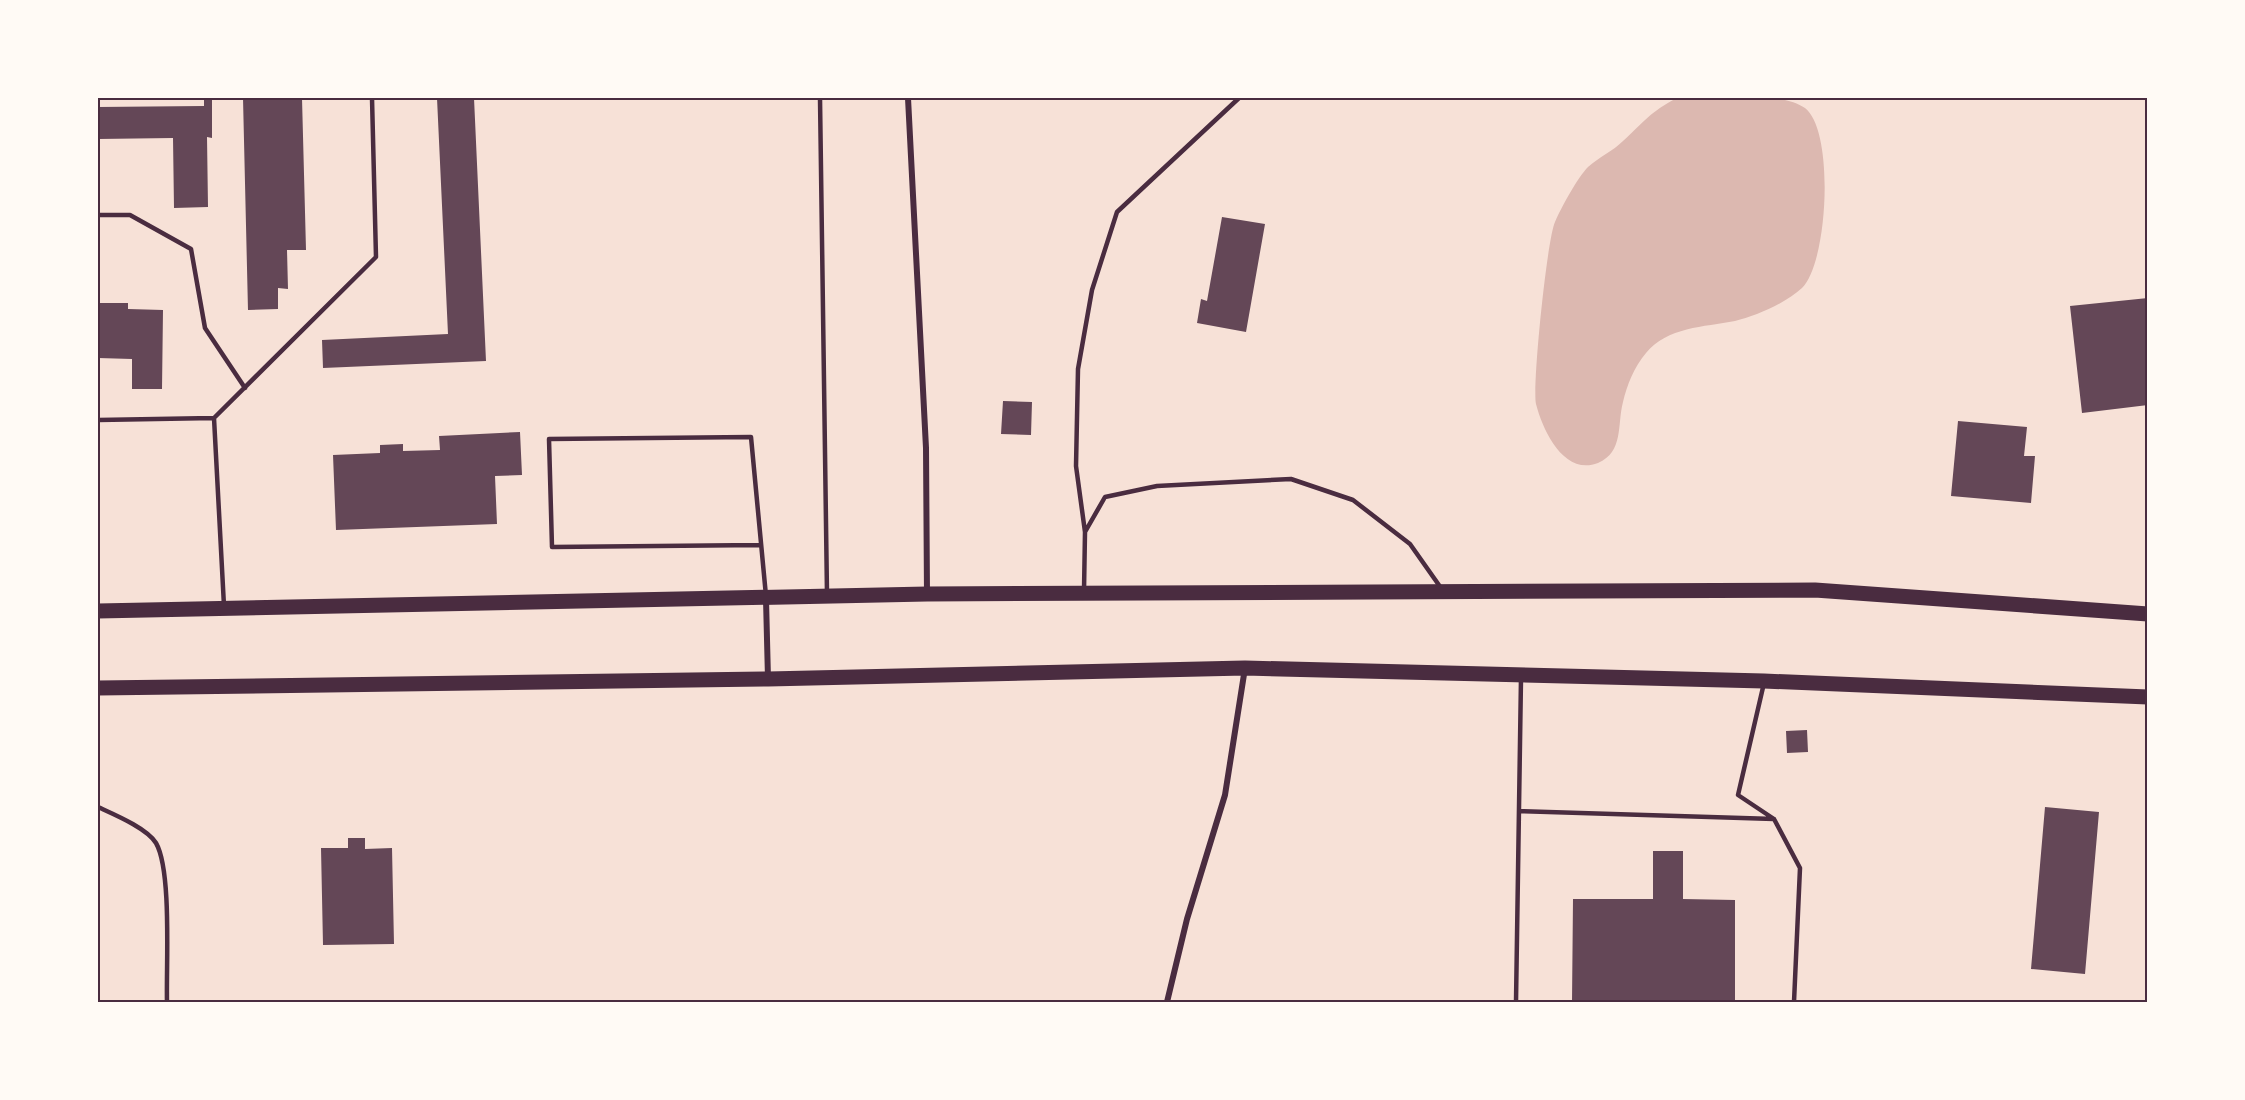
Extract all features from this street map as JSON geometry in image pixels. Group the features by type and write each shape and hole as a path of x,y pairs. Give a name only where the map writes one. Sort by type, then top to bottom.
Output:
{"main road":[{"path":"98,611 927,594 1815,590 2148,614"},
{"path":"98,688 768,679 1245,668 1764,681 2148,697"}],"street":[{"path":"908,98 926,448 927,594"},
{"path":"766,598 768,679"},
{"path":"1167,1002 1187,920 1225,795 1245,668"}],"lane":[{"path":"98,420 214,417 376,257 372,98"},
{"path":"820,98 827,597"},
{"path":"1084,593 1085,532 1076,466 1078,369 1092,290 1117,212 1239,98"},
{"path":"98,215 130,214 191,249 205,328 244,388"},
{"path":"214,417 224,609"},
{"path":"761,545 552,547 549,439 751,437 766,598"},
{"path":"1085,532 1105,497 1157,486 1291,478 1353,500 1410,544 1444,592"},
{"path":"1516,1002 1521,675"},
{"path":"1764,681 1738,795 1774,819 1800,868 1794,1002"},
{"path":"98,807 125,819 155,841 165,871 167,1002"},
{"path":"1519,812 1774,819"}],"shaded area":[{"path":"1762,96 1794,102 1805,108 1815,121 1821,142 1824,168 1822,226 1818,253 1811,274 1802,288 1779,304 1743,319 1675,333 1655,344 1642,358 1629,383 1621,410 1618,437 1612,452 1598,463 1586,465 1575,463 1557,449 1550,438 1539,415 1535,392 1541,313 1548,255 1555,222 1579,178 1588,167 1619,145 1654,112 1677,98"}],"building":[{"path":"204,98 212,98 212,138 207,137 208,207 174,208 173,138 98,139 98,107 204,106"},
{"path":"243,98 302,98 306,250 287,250 288,289 278,288 278,309 248,310"},
{"path":"437,98 474,98 486,361 323,368 322,340 448,334"},
{"path":"1222,217 1265,224 1246,332 1197,323 1201,299 1207,301"},
{"path":"2148,298 2148,405 2082,413 2070,306"},
{"path":"98,303 128,303 128,309 163,310 162,389 132,389 132,359 98,358"},
{"path":"1003,401 1032,402 1031,435 1001,434"},
{"path":"1958,421 2027,427 2024,456 2035,456 2031,503 1951,496"},
{"path":"520,432 522,475 495,476 497,524 336,530 333,455 380,453 380,445 403,444 403,451 440,450 439,436"},
{"path":"1807,730 1808,752 1787,753 1786,731"},
{"path":"2045,807 2099,812 2085,974 2031,969"},
{"path":"348,838 365,838 365,849 392,848 394,944 323,945 321,848 348,848"},
{"path":"1653,851 1683,851 1683,899 1735,900 1735,1002 1572,1002 1573,899 1653,899"}]}
